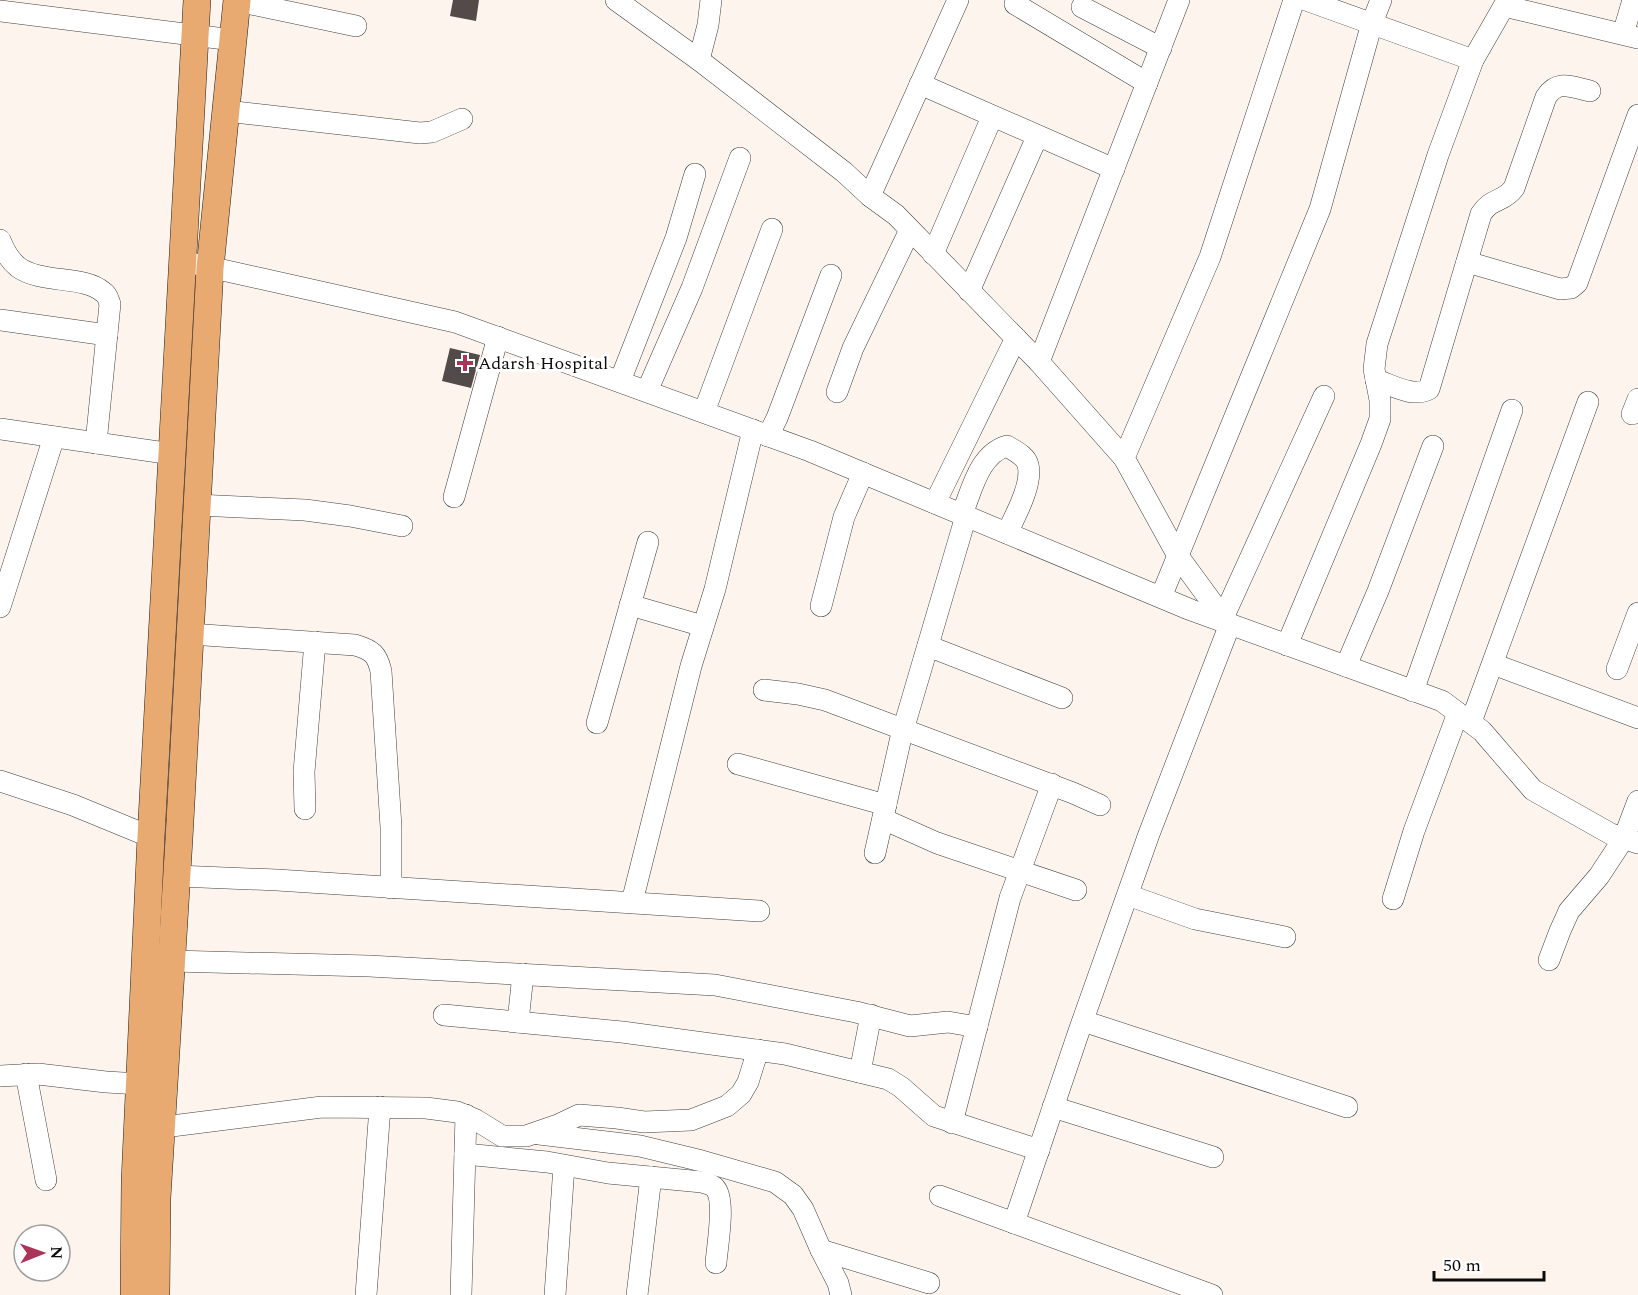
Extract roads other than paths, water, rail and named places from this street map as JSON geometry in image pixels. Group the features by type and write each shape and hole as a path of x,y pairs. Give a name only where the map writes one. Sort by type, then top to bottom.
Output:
{"main road":[{"path":"156,1295 157,1198 150,1128 140,1084 196,0"},
{"path":"134,1295 135,1181 150,1128 172,961 210,268 237,1"}],"street":[{"path":"616,0 699,60 896,215 1039,362 1124,458 1178,556 1227,622"},
{"path":"699,60 708,25 711,0"},
{"path":"870,196 958,0"},
{"path":"1039,362 1179,0"},
{"path":"1124,458 1210,257 1294,0"},
{"path":"1306,0 1473,60"},
{"path":"1161,597 1320,209 1372,23 1381,0"},
{"path":"1287,645 1380,419 1380,400 1374,369 1377,344 1438,155 1473,60 1505,3 1631,36 1633,0"},
{"path":"237,1 356,26"},
{"path":"1015,4 1147,84"},
{"path":"1082,7 1161,48"},
{"path":"0,11 233,40"},
{"path":"920,84 1114,170"},
{"path":"1376,380 1411,392 1422,393 1429,389 1481,214 1488,204 1509,195 1514,188 1546,97 1552,89 1562,86 1590,91"},
{"path":"226,111 420,133 432,132 462,119"},
{"path":"1467,262 1560,289 1571,288 1577,283 1638,115"},
{"path":"933,254 992,117"},
{"path":"969,291 1037,136"},
{"path":"647,391 692,288 740,158"},
{"path":"620,381 676,238 695,174"},
{"path":"704,412 772,228"},
{"path":"837,392 853,348 910,230"},
{"path":"0,240 10,260 31,274 92,286 103,291 107,296 110,304 96,443"},
{"path":"182,261 404,309 455,322 498,337 761,433 1161,597 1442,701 1482,731 1533,790 1611,834 1631,841"},
{"path":"662,275 692,288"},
{"path":"632,902 691,666 761,433 777,418 831,275"},
{"path":"0,320 107,336"},
{"path":"454,497 498,337"},
{"path":"935,503 1016,338"},
{"path":"1014,1223 1128,894 1227,622 1324,396"},
{"path":"1392,899 1414,831 1465,718 1493,664 1588,402"},
{"path":"1413,691 1512,410"},
{"path":"0,429 172,454"},
{"path":"0,607 54,437"},
{"path":"875,853 904,728 964,515 982,466 996,449 1007,446 1020,453 1028,464 1028,479 1024,496 1007,533"},
{"path":"1346,666 1378,591 1433,446"},
{"path":"821,606 844,517 863,473"},
{"path":"197,505 305,510 402,526"},
{"path":"597,723 648,542"},
{"path":"630,605 704,627"},
{"path":"1617,669 1637,618"},
{"path":"190,634 355,645 367,648 378,657 381,671 391,827 391,888"},
{"path":"305,810 304,771 315,642"},
{"path":"928,646 1062,699"},
{"path":"1493,664 1638,718"},
{"path":"764,690 825,700 1052,784 1100,805"},
{"path":"738,764 884,812 937,843 1076,890"},
{"path":"0,781 73,805 151,837"},
{"path":"952,1123 1011,898 1052,784"},
{"path":"1549,960 1569,911 1631,841 1638,801"},
{"path":"177,876 278,880 759,911"},
{"path":"1128,894 1195,919 1285,937"},
{"path":"172,961 369,966 715,985 910,1026 948,1022 976,1027"},
{"path":"518,1022 523,974"},
{"path":"444,1015 622,1032 786,1054 888,1078 901,1086 934,1116 1039,1150"},
{"path":"860,1072 871,1016"},
{"path":"1083,1021 1347,1107"},
{"path":"150,1128 322,1107 426,1108 458,1112 502,1136 516,1137 558,1125 579,1115 644,1122 691,1120 727,1106 741,1094 748,1082 758,1050"},
{"path":"26,1074 46,1180"},
{"path":"0,1076 26,1074 140,1084"},
{"path":"366,1295 380,1107"},
{"path":"1053,1107 1213,1157"},
{"path":"461,1295 466,1115"},
{"path":"532,1133 640,1146 775,1182 793,1195 798,1202 838,1283 841,1295"},
{"path":"465,1154 547,1162 608,1173 702,1182 715,1188 719,1196 721,1208 716,1263"},
{"path":"555,1295 564,1166"},
{"path":"637,1295 651,1177"},
{"path":"940,1196 1212,1295"},
{"path":"820,1250 929,1283"}],"place":[{"name":"Adarsh Hospital","path":"465,363"}]}
